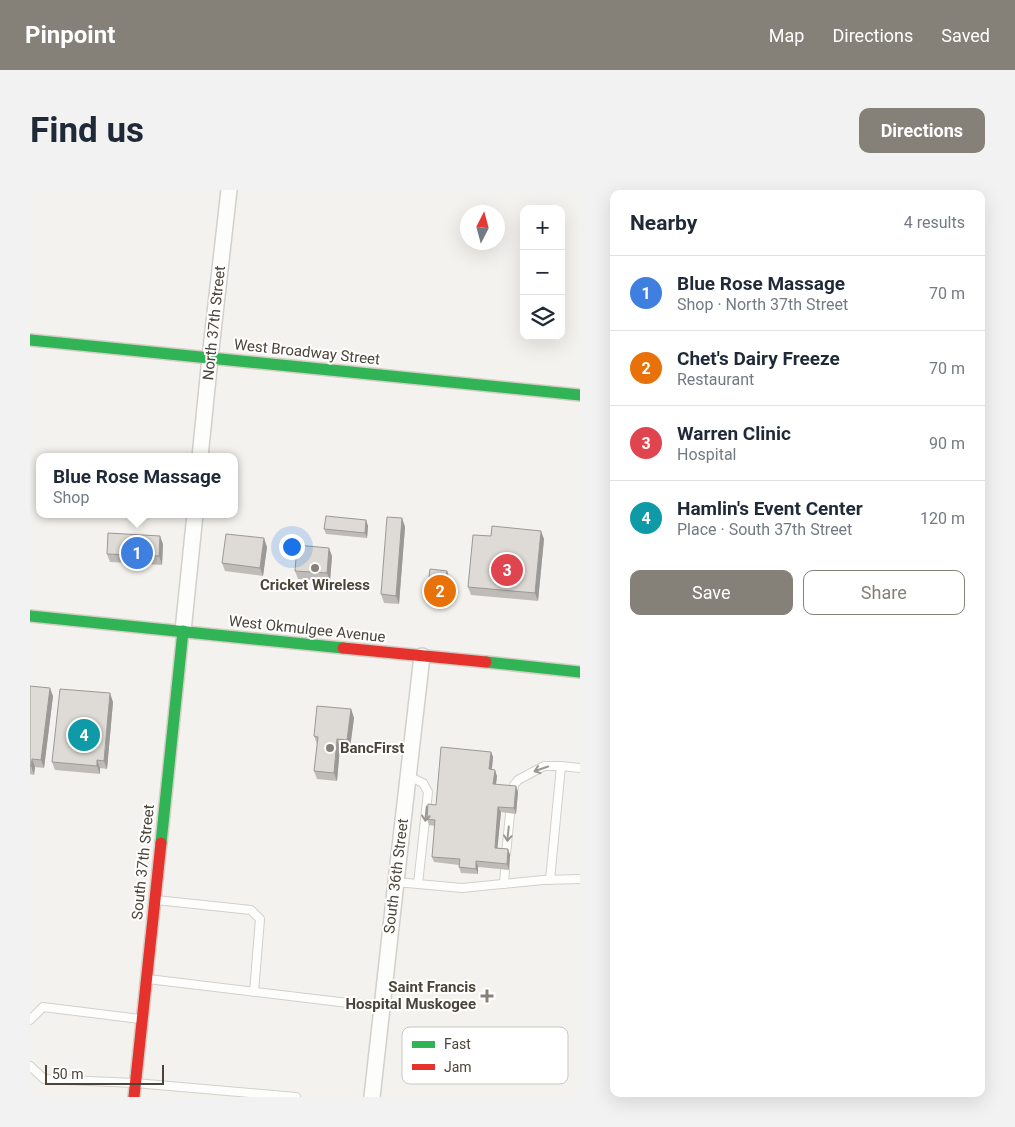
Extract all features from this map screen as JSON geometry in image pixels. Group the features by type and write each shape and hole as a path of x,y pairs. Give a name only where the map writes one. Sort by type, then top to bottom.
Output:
{"street":[{"name":"North 37th Street","path":"200,453 230,190"},
{"name":"West Broadway Street","path":"30,340 580,395"},
{"path":"183,631 195,518"},
{"name":"West Okmulgee Avenue","path":"30,616 580,672"},
{"name":"South 37th Street","path":"134,1097 183,631"},
{"name":"South 36th Street","path":"372,1097 422,656"}],"lane":[{"path":"513,792 514,785 518,780 544,766 580,768"},
{"path":"550,880 561,766"},
{"path":"408,776 423,783 428,792 418,884"},
{"path":"506,854 510,814"},
{"path":"504,884 505,870"},
{"path":"396,882 462,888 580,879"},
{"path":"154,900 251,910 260,919 254,992"},
{"path":"146,979 382,1007"},
{"path":"30,1020 43,1007 142,1019"},
{"path":"30,1066 44,1079 135,1083 296,1097"}],"building":[{"path":"326,516 366,520 365,533 324,529"},
{"path":"387,517 402,518 396,596 381,594"},
{"path":"492,526 541,531 535,593 468,587 473,535 491,536"},
{"path":"108,533 160,536 159,556 107,554"},
{"path":"226,534 264,538 260,568 222,563"},
{"name":"Cricket Wireless","path":"297,545 329,548 327,573 295,571"},
{"path":"430,569 447,571 445,595 427,593"},
{"path":"30,686 50,688 41,760 32,759 31,766 30,766"},
{"path":"60,689 110,693 104,761 97,760 97,766 52,762"},
{"name":"BancFirst","path":"317,706 351,709 347,740 337,739 334,773 314,771 318,737 314,736"},
{"path":"441,747 491,752 489,769 495,770 493,784 516,786 514,808 498,807 495,848 508,849 507,864 476,861 476,869 459,867 460,859 432,857 435,820 427,819 428,804 436,805"}],"traffic: fast":[{"path":"30,340 580,395"},
{"path":"30,616 343,648"},
{"path":"161,843 183,631"},
{"path":"486,662 580,672"}],"traffic: jam":[{"path":"343,648 486,662"},
{"path":"134,1097 161,843"}],"place":[{"name":"Blue Rose Massage","path":"137,553"},
{"name":"Cricket Wireless","path":"315,568"},
{"name":"Warren Clinic","path":"507,570"},
{"name":"Chet's Dairy Freeze","path":"440,591"},
{"name":"Hamlin's Event Center","path":"84,735"},
{"name":"BancFirst","path":"330,748"},
{"name":"Saint Francis Hospital Muskogee","path":"487,996"}]}
